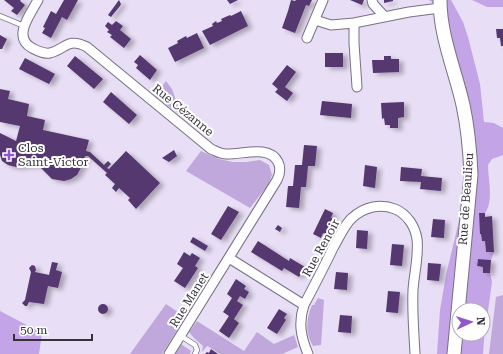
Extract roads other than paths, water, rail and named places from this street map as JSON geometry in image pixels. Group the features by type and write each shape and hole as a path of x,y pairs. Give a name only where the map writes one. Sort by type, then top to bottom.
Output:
{"street":[{"path":"24,26 38,0"},
{"path":"307,38 323,0"},
{"path":"372,0 373,4 384,17"},
{"path":"315,20 331,25 354,23 440,4"},
{"name":"Rue de Beaulieu","path":"440,4 441,23 462,104 469,137 470,155 470,175 454,354"},
{"path":"354,23 357,87"},
{"name":"Rue Cézanne","path":"24,26 22,33 24,42 40,52 49,53 71,43 81,44 87,47 211,149 218,153 266,152 274,156 279,164 280,175 229,258"},
{"name":"Rue Renoir","path":"304,305 351,218 362,210 376,206 384,206 400,211 413,225 417,239 413,290 415,354"},
{"path":"229,258 304,305 300,318 300,332 308,354"},
{"name":"Rue Manet","path":"169,354 229,258"}],"lane":[{"path":"0,16 24,26"},
{"path":"181,336 195,345 197,350 195,354"}],"place":[{"name":"Clos Saint-Victor","path":"9,155"}]}
